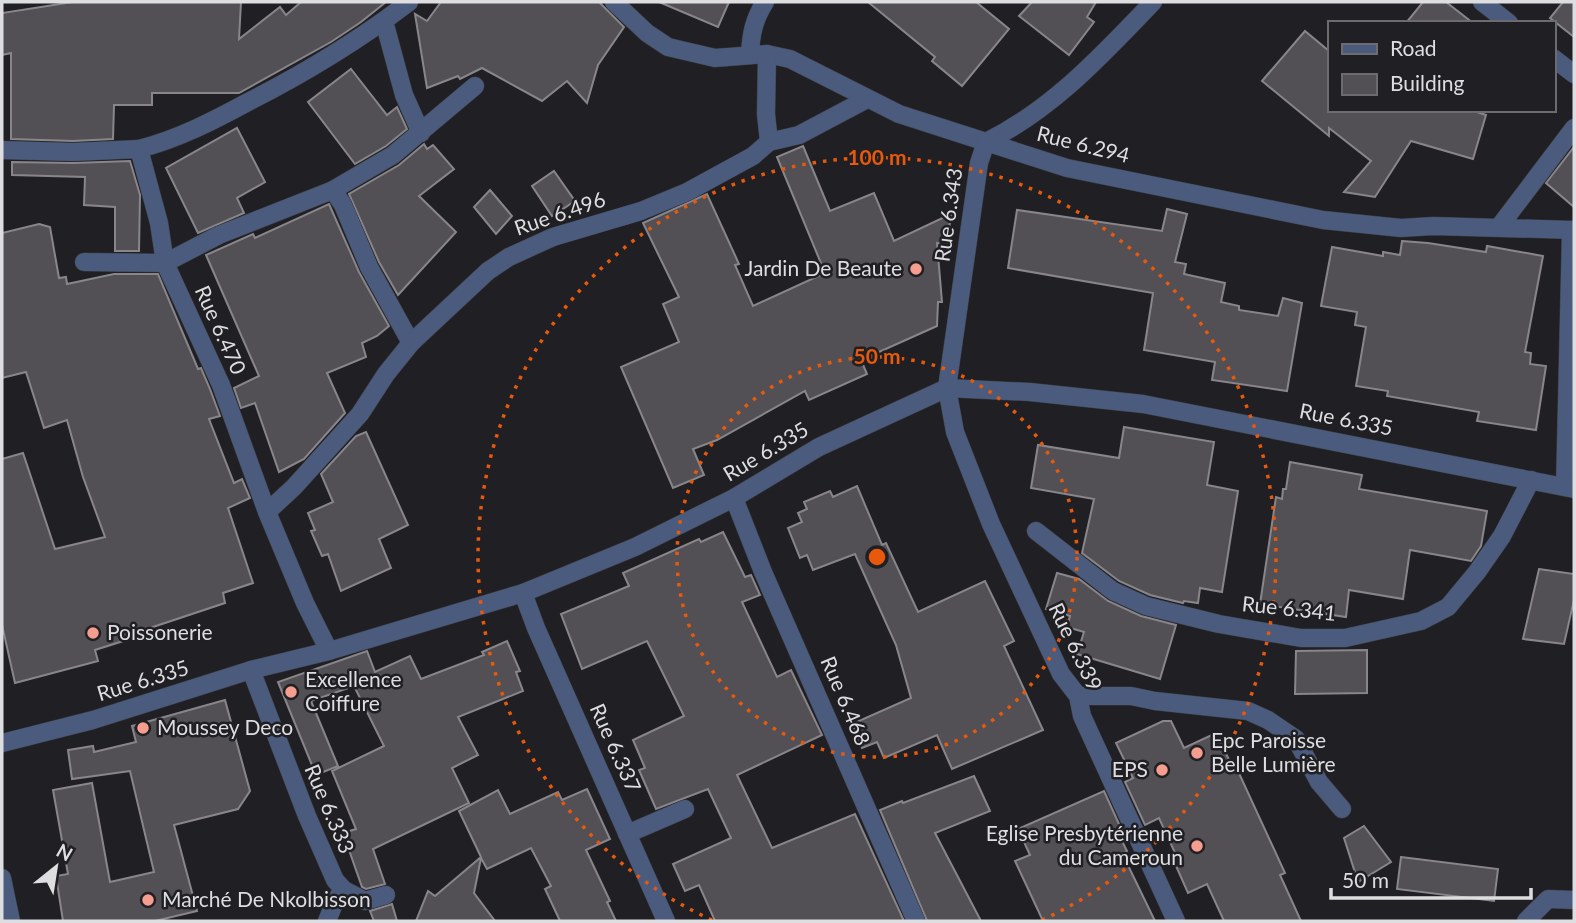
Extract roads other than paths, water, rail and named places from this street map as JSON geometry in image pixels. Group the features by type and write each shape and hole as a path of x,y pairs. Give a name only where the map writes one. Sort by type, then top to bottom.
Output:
{"street":[{"path":"2,150 73,152 139,149 169,141 237,109 324,62 409,2"},
{"name":"Rue 6.294","path":"614,2 647,33 668,47 715,58 759,54 790,59 899,114 1067,167 1323,220 1401,228 1433,226 1573,230"},
{"path":"765,2 755,20 751,35 759,54 769,142"},
{"path":"986,142 1018,127 1076,82 1153,2"},
{"path":"1482,2 1506,21"},
{"path":"384,21 404,95 421,133"},
{"path":"1555,60 1574,75"},
{"path":"84,262 165,263 219,235 333,190 393,155 475,86"},
{"name":"Rue 6.496","path":"267,512 304,477 359,414 411,343 488,271 509,257 553,237 640,211 687,192 752,156 769,142 799,135 867,99"},
{"path":"1499,228 1574,128"},
{"name":"Rue 6.343","path":"947,388 979,163 986,142"},
{"name":"Rue 6.470","path":"139,149 159,223 165,263 221,385 267,512 305,603 330,651"},
{"path":"333,190 343,205 369,267 411,343"},
{"path":"1570,488 1573,230"},
{"name":"Rue 6.335","path":"2,743 93,720 251,670 330,651 523,593 635,547 734,498 819,447 947,388 1030,392 1143,404 1570,488"},
{"name":"Rue 6.339","path":"947,388 955,432 991,524 1061,674 1078,696 1082,716 1176,921"},
{"name":"Rue 6.341","path":"1036,531 1113,591 1146,606 1219,624 1301,638 1345,638 1421,621 1448,607 1478,572 1502,536 1531,480"},
{"name":"Rue 6.468","path":"734,498 763,572 916,921"},
{"name":"Rue 6.337","path":"523,593 666,921"},
{"name":"Rue 6.333","path":"251,670 307,816 335,880 344,890"},
{"path":"1078,696 1131,696 1248,711 1268,720 1296,739 1319,782 1342,809"},
{"path":"627,834 685,810"},
{"path":"2,878 11,921"},
{"path":"327,921 336,899 344,890 365,901 386,895"},
{"path":"1526,921 1548,899 1574,900"}],"place":[{"name":"Jardin De Beaute","path":"916,269"},
{"name":"Poissonerie","path":"93,633"},
{"name":"Excellence Coiffure","path":"291,692"},
{"name":"Moussey Deco","path":"143,728"},
{"name":"Epc Paroisse Belle Lumière","path":"1197,753"},
{"name":"EPS","path":"1162,770"},
{"name":"Eglise Presbytérienne du Cameroun","path":"1197,846"},
{"name":"Marché De Nkolbisson","path":"148,900"}]}
